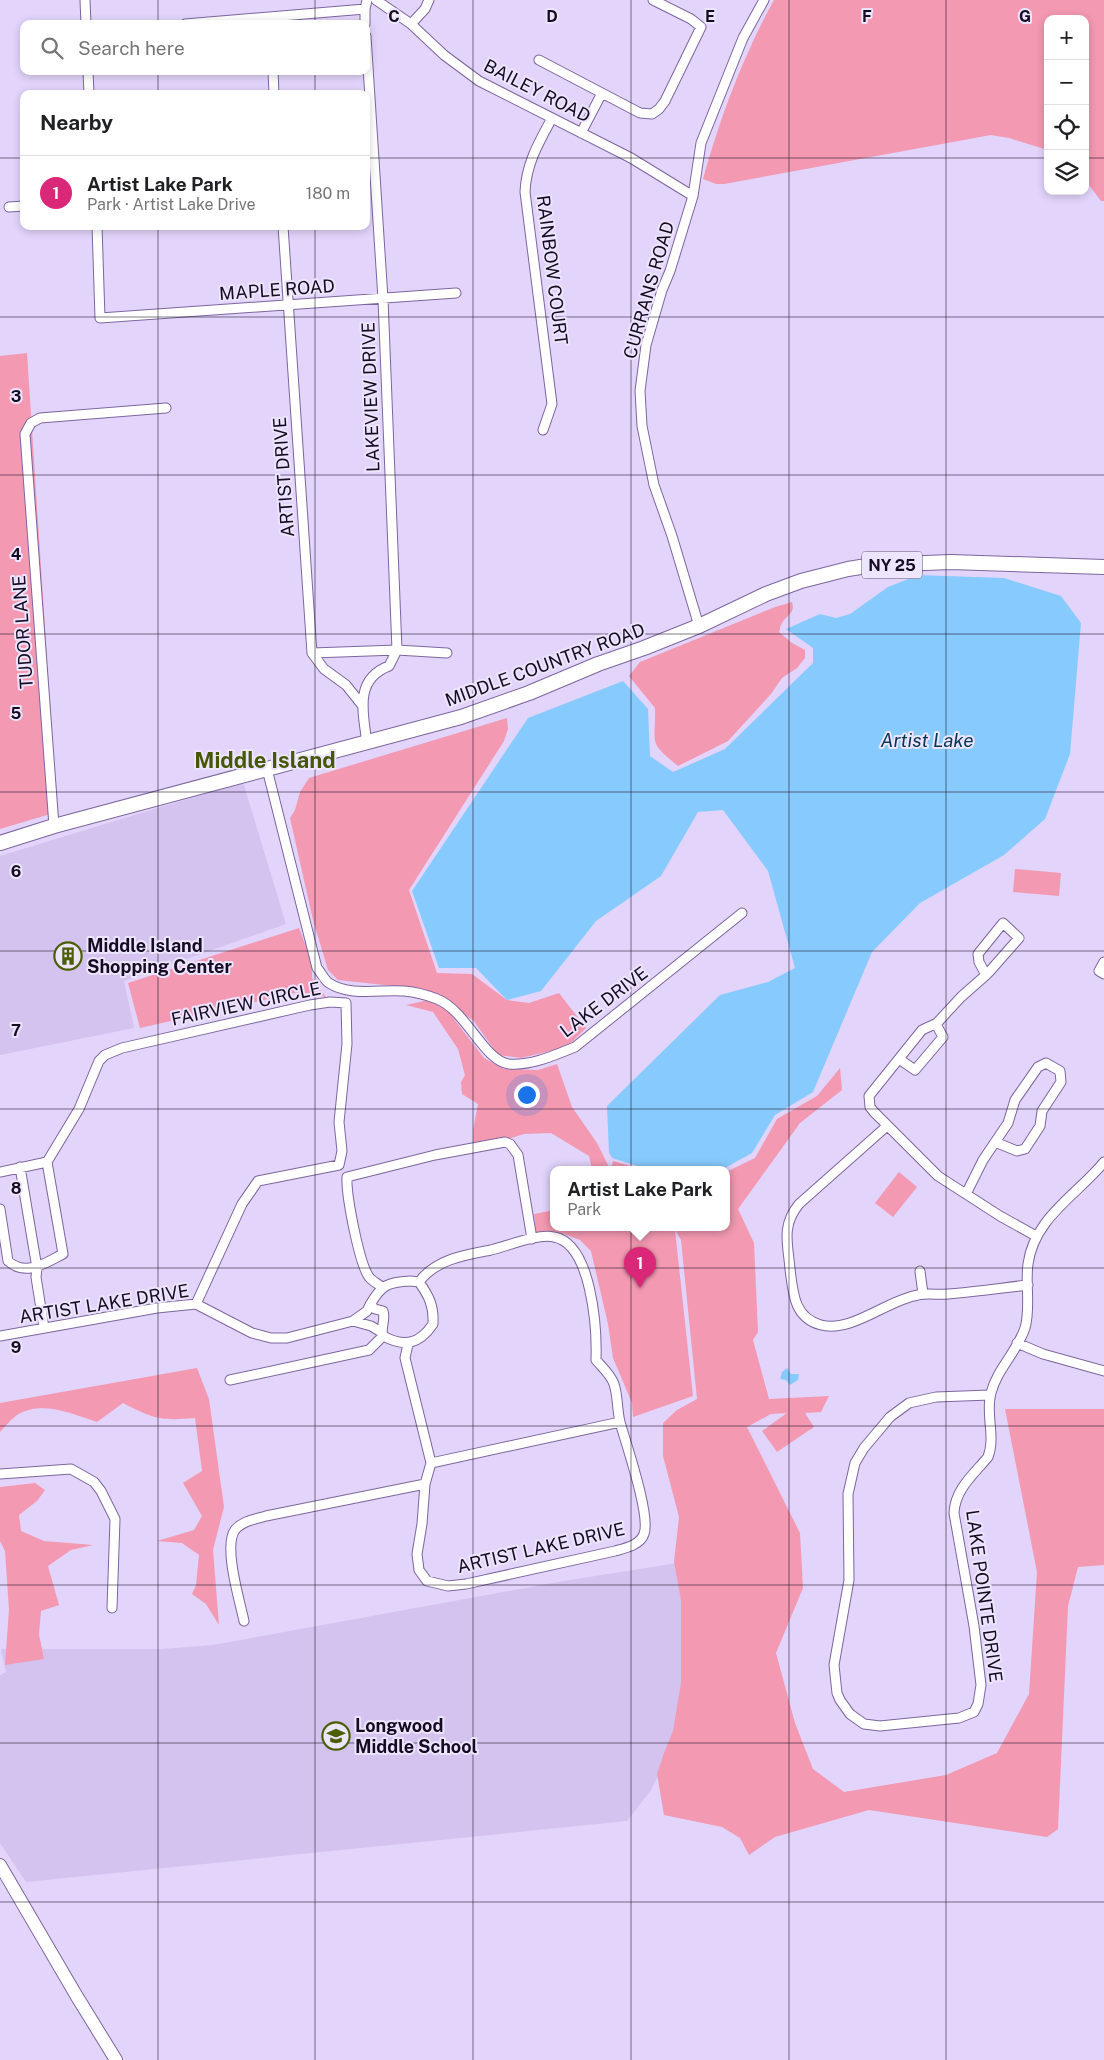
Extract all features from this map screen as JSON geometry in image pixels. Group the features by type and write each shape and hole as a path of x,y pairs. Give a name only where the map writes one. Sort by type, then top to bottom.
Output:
{"main road":[{"name":"MIDDLE COUNTRY ROAD","path":"4,839 461,717 529,693 598,664 699,626 766,594 801,581 848,569 873,565 952,562 1104,567"},
{"path":"0,1865 116,2060"}],"street":[{"path":"85,0 86,20"},
{"name":"BAILEY ROAD","path":"376,0 411,24 468,74 631,158 693,196"},
{"path":"411,24 425,9 429,0"},
{"path":"538,60 640,113 652,114 659,109 664,101 701,27 691,19 653,0"},
{"name":"CURRANS ROAD","path":"699,626 672,536 654,485 642,426 640,391 646,345 693,196 701,143 743,38 764,0"},
{"path":"276,20 366,4 366,20"},
{"path":"88,75 89,90"},
{"path":"273,75 274,90"},
{"name":"LAKEVIEW DRIVE","path":"369,75 369,90"},
{"path":"581,133 602,93"},
{"name":"LAKEVIEW DRIVE","path":"370,98 383,299 397,650"},
{"name":"RAINBOW COURT","path":"544,430 552,404 525,192 526,177 532,156 552,118"},
{"path":"9,207 20,206"},
{"name":"MAPLE ROAD","path":"97,230 100,318 456,293"},
{"name":"ARTIST DRIVE","path":"283,230 312,653"},
{"name":"TUDOR LANE","path":"54,826 25,434 31,424 40,418 166,408"},
{"path":"312,653 397,650 447,653"},
{"path":"367,743 362,705 370,676 377,670 389,666 397,650"},
{"path":"312,653 324,669 346,686 362,705"},
{"name":"LAKE DRIVE","path":"268,769 317,968 328,982 340,988 361,991 406,991 426,995 448,1003 476,1035 490,1055 508,1064 543,1060 575,1048 742,913"},
{"path":"986,975 979,962 978,954 1003,924 1019,938 986,975 956,1000 936,1024 922,1030 869,1096 869,1102 874,1112 938,1176 1036,1236 1045,1222 1104,1162"},
{"path":"1104,962 1098,970 1104,974"},
{"name":"FAIRVIEW CIRCLE","path":"47,1162 79,1109 94,1069 104,1055 122,1048 310,1005 330,1002 346,1003 347,1044 339,1122 342,1151 339,1165 258,1181 242,1204 196,1304"},
{"path":"899,1059 915,1070 943,1037 936,1024"},
{"path":"966,1194 983,1160 995,1142 1008,1123 1015,1100 1038,1067 1046,1063 1060,1071 1062,1082 1042,1111 1040,1126 1025,1150 1017,1152 995,1142"},
{"path":"888,1126 799,1204 789,1218 787,1235 793,1293 800,1312 816,1324 834,1327 923,1294 949,1294 1028,1285"},
{"path":"353,1321 371,1326 401,1344 408,1344 419,1338 433,1324 434,1311 430,1298 419,1282 395,1282 382,1287 370,1277 358,1248 347,1189 347,1177 435,1155 505,1142 510,1144 518,1155 532,1239"},
{"path":"0,1172 47,1162 63,1254 37,1268 26,1270 8,1261 0,1210"},
{"path":"20,1167 37,1268 36,1277 44,1328"},
{"name":"ARTIST LAKE DRIVE","path":"408,1344 405,1358 431,1463 425,1484 422,1524 417,1554 419,1570 427,1581 448,1586 466,1584 631,1546 642,1539 646,1527 631,1455 620,1422 615,1386 596,1360 595,1326 585,1268 581,1259 569,1244 554,1236 532,1239 504,1247 458,1256 430,1269 419,1282"},
{"name":"LAKE POINTE DRIVE","path":"990,1395 936,1397 909,1403 890,1417 864,1448 855,1463 848,1494 849,1580 834,1665 837,1693 840,1700 850,1714 864,1724 880,1726 958,1718 974,1712 978,1704 981,1685 974,1626 954,1512 955,1500 958,1493 990,1452 992,1444 990,1395 999,1372 1022,1336 1027,1320 1027,1265 1036,1236"},
{"path":"920,1271 923,1294"},
{"name":"ARTIST LAKE DRIVE","path":"0,1336 156,1308 196,1304 252,1333 271,1338 287,1338 353,1321 368,1311 382,1287"},
{"path":"230,1380 369,1350 382,1334 385,1317 383,1311 370,1305"},
{"path":"1017,1343 1043,1354 1104,1371"},
{"path":"431,1463 620,1422"},
{"path":"0,1474 71,1468 94,1482 101,1491 115,1519 112,1608"},
{"path":"244,1621 232,1563 231,1544 234,1532 241,1524 260,1518 425,1484"}],"shaded area":[{"path":"774,0 1104,0 1104,201 1101,201 1089,185 1089,15 1044,15 1044,149 1009,138 991,135 724,184 716,184 703,179 733,88"},
{"path":"27,353 57,812 0,829 0,356"},
{"path":"792,602 792,612 780,626 779,632 792,643 805,650 805,658 797,668 782,678 771,694 728,741 678,766 661,752 657,746 655,741 655,708 629,676 640,662 775,607"},
{"path":"507,718 508,729 504,741 409,890 437,973 472,974 507,1000 529,1003 559,993 586,1028 567,1047 521,1058 498,1055 473,1020 422,989 338,980 328,970 313,920 290,818 295,810 300,792 309,778"},
{"path":"243,782 286,924 124,981 134,1028 0,1055 0,856"},
{"path":"1015,869 1061,873 1059,896 1013,892"},
{"path":"299,928 312,962 312,978 326,997 299,992 140,1028 128,983"},
{"path":"428,1000 447,1010 484,1058 504,1069 538,1070 557,1064 572,1107 597,1143 608,1166 591,1166 589,1156 551,1133 524,1134 508,1139 473,1143 473,1130 478,1104 462,1094 461,1082 465,1075 458,1049 433,1012 406,1005"},
{"path":"840,1068 842,1090 800,1123 738,1209 754,1243 758,1332 753,1340 769,1399 829,1396 821,1412 805,1413 814,1427 777,1452 762,1431 787,1413 771,1414 747,1427 800,1533 803,1588 776,1653 795,1723 813,1769 844,1792 946,1775 997,1753 1029,1694 1037,1572 1005,1409 1104,1409 1104,1565 1078,1567 1068,1606 1058,1829 1047,1837 869,1810 775,1837 749,1855 740,1838 722,1827 664,1815 657,1774 673,1731 681,1683 681,1600 674,1562 679,1517 663,1456 663,1423 677,1410 697,1399 681,1240 676,1231 730,1231 730,1170 755,1158 777,1119 817,1096"},
{"path":"613,1161 630,1166 612,1166"},
{"path":"899,1172 917,1187 893,1217 875,1203"},
{"path":"550,1211 550,1231 675,1231 693,1396 633,1417 632,1403 613,1358 608,1324 591,1251 580,1240 564,1234 536,1234 534,1214"},
{"path":"197,1368 209,1399 224,1507 213,1550 219,1625 206,1604 192,1594 196,1585 199,1555 182,1543 157,1541 194,1530 202,1516 183,1483 202,1471 195,1418 158,1418 142,1413 123,1403 97,1422 67,1412 37,1409 17,1415 0,1432 0,1403"},
{"path":"35,1483 45,1490 37,1501 19,1515 21,1531 44,1541 93,1545 71,1550 48,1566 59,1605 41,1611 39,1634 44,1659 5,1665 9,1610 5,1551 0,1541 0,1487"},
{"name":"Longwood Middle School","path":"709,1558 730,1564 665,1762 651,1790 627,1821 26,1882 0,1843 0,1675 6,1672 1,1649 162,1649 213,1645 564,1581"}],"water":[{"name":"Artist Lake","path":"918,575 1004,578 1061,596 1081,623 1070,754 1045,819 1004,855 920,903 872,952 813,1092 775,1115 752,1153 728,1166 638,1166 612,1158 609,1153 607,1106 720,995 768,982 795,968 768,871 723,810 698,812 661,876 596,921 541,991 507,1000 476,968 439,968 412,891 528,718 623,681 648,709 650,756 673,772 725,749 813,663 813,648 786,629 820,614 836,618 850,614 888,587"},
{"path":"787,1368 791,1374 799,1374 798,1380 790,1385 786,1380 780,1379 782,1372"}],"place":[{"name":"Middle Island Shopping Center","path":"68,956"},
{"name":"Artist Lake Park","path":"640,1288"},
{"name":"Longwood Middle School","path":"336,1736"}],"district":[{"name":"Middle Island","path":"265,760"}]}
